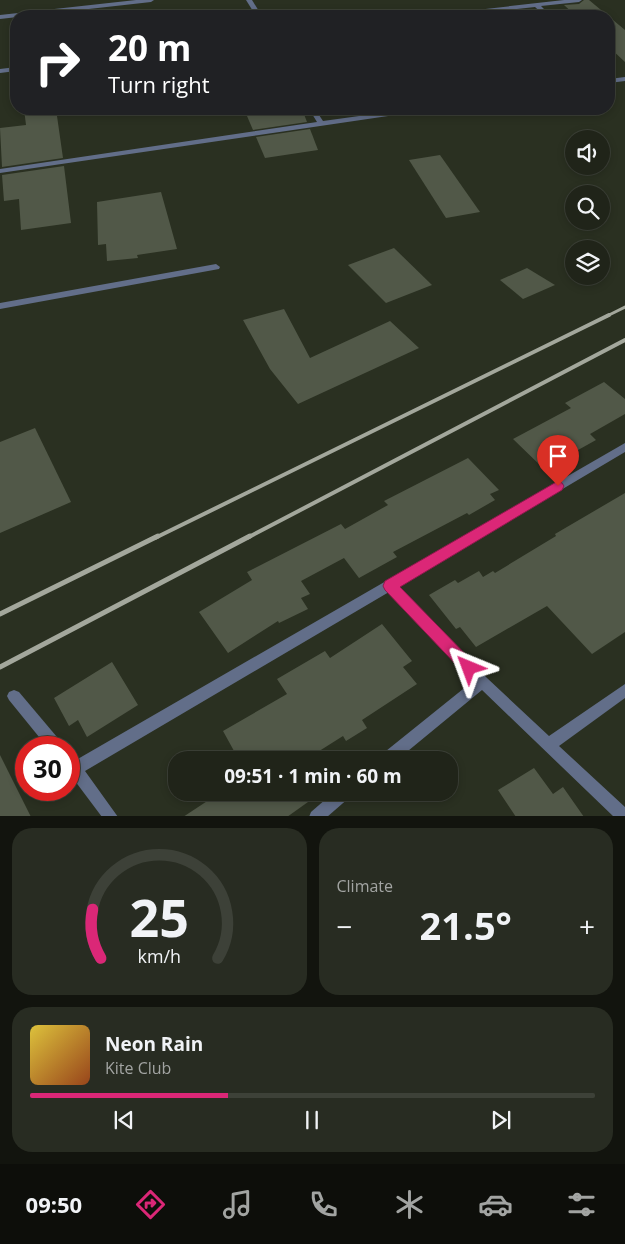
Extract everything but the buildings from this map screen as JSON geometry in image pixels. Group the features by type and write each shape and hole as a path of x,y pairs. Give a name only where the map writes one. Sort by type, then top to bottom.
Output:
{"street":[{"path":"62,10 151,0"},
{"path":"493,10 579,0"},
{"path":"536,5 541,10"},
{"path":"316,115 321,124"},
{"path":"0,171 382,115"},
{"path":"0,306 216,267"},
{"path":"80,761 390,586 625,447"},
{"path":"390,586 482,682 625,816"},
{"path":"397,751 482,682"},
{"path":"549,745 625,690"},
{"path":"14,696 47,736"},
{"path":"80,776 111,816"},
{"path":"316,816 334,801"}],"railway":[{"path":"609,315 625,307"},
{"path":"155,538 609,315"},
{"path":"247,538 625,340"},
{"path":"0,614 158,536"},
{"path":"0,667 250,536"}],"route":[{"path":"469,668 390,586 558,486"}]}
